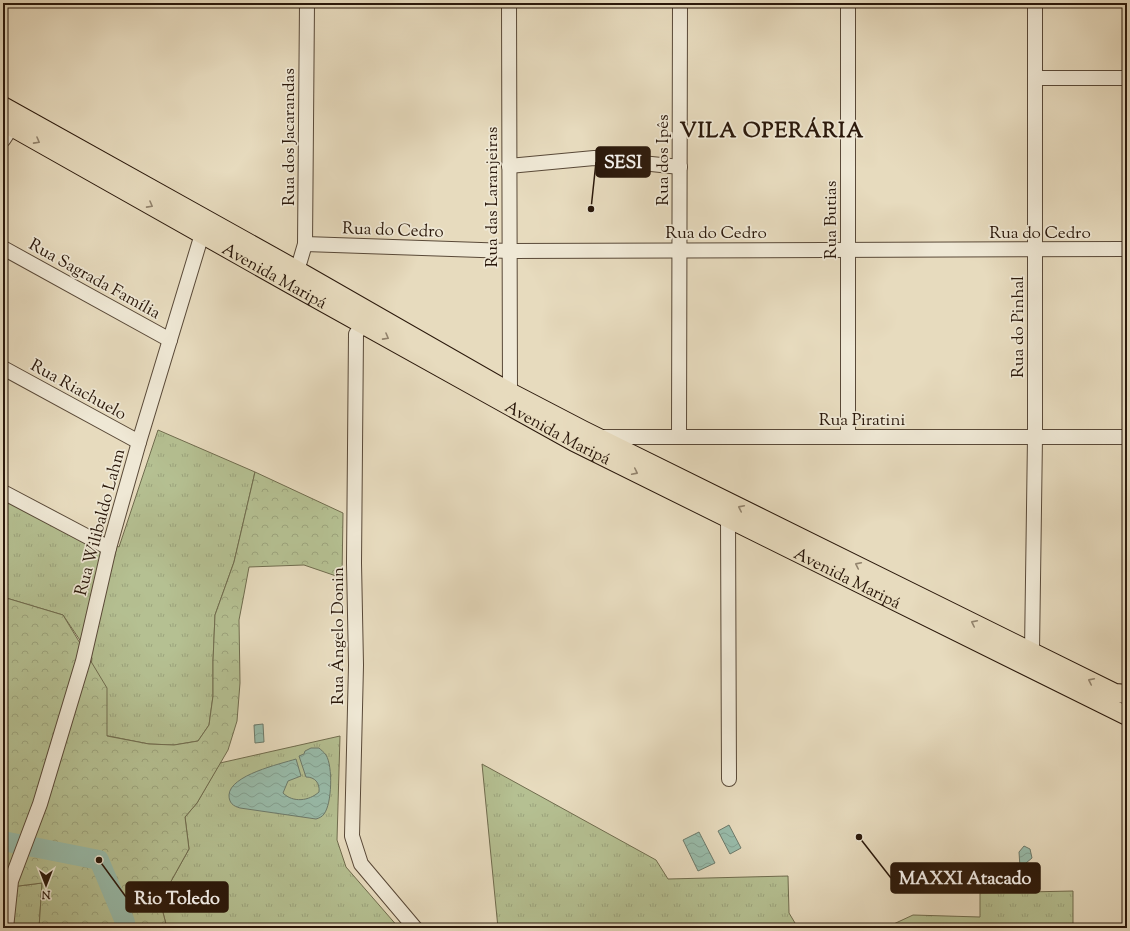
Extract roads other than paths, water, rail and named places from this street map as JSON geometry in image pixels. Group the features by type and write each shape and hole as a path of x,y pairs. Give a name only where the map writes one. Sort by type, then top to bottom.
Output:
{"main road":[{"name":"Avenida Maripá","path":"3,106 9,126 205,228 507,397 622,458 1028,658 1127,716"},
{"name":"Avenida Maripá","path":"622,458 728,518 1028,658 1115,693 1127,694"}],"street":[{"name":"Rua dos Jacarandas","path":"293,277 305,244 307,3"},
{"name":"Rua das Laranjeiras","path":"507,397 510,251 508,3"},
{"name":"Rua dos Ipês","path":"679,437 680,3"},
{"name":"Rua Butias","path":"848,3 848,437"},
{"name":"Rua do Pinhal","path":"1028,658 1035,437 1035,3"},
{"path":"1036,78 1127,78"},
{"path":"509,166 594,158 680,166"},
{"name":"Rua Wilibaldo Lahm","path":"6,928 11,881 40,804 83,661 109,548 139,442 205,228"},
{"name":"Rua do Cedro","path":"305,244 510,251 1127,249"},
{"name":"Rua Sagrada Família","path":"3,248 170,340"},
{"name":"Rua Ângelo Donin","path":"366,318 356,334 354,562 356,665 352,836 361,864 415,928"},
{"name":"Rua Riachuelo","path":"3,368 139,442"},
{"name":"Rua Piratini","path":"593,443 679,437 1127,437"},
{"path":"3,492 109,548"},
{"path":"728,518 729,779"}],"water":[{"path":"263,724 264,742 255,743 254,725"},
{"path":"311,748 319,748 326,755 330,767 331,785 329,802 327,809 321,817 316,819 240,808 233,805 229,798 232,788 246,776 268,767 296,759 301,776 288,781 283,793 291,798 301,800 315,795 319,792 318,783 312,778 306,777 299,756"},
{"path":"729,825 741,848 730,854 718,831"},
{"path":"699,832 715,863 698,871 683,840"},
{"path":"1024,846 1030,849 1032,858 1026,863 1026,869 1023,870 1020,867 1019,852"}],"waterway":[{"path":"3,841 99,860 125,922 125,928"}],"place":[{"name":"SESI","path":"591,209"},
{"name":"MAXXI Atacado","path":"859,837"},
{"name":"Rio Toledo","path":"99,860"}],"district":[{"name":"VILA OPERÁRIA","path":"772,130"}]}
